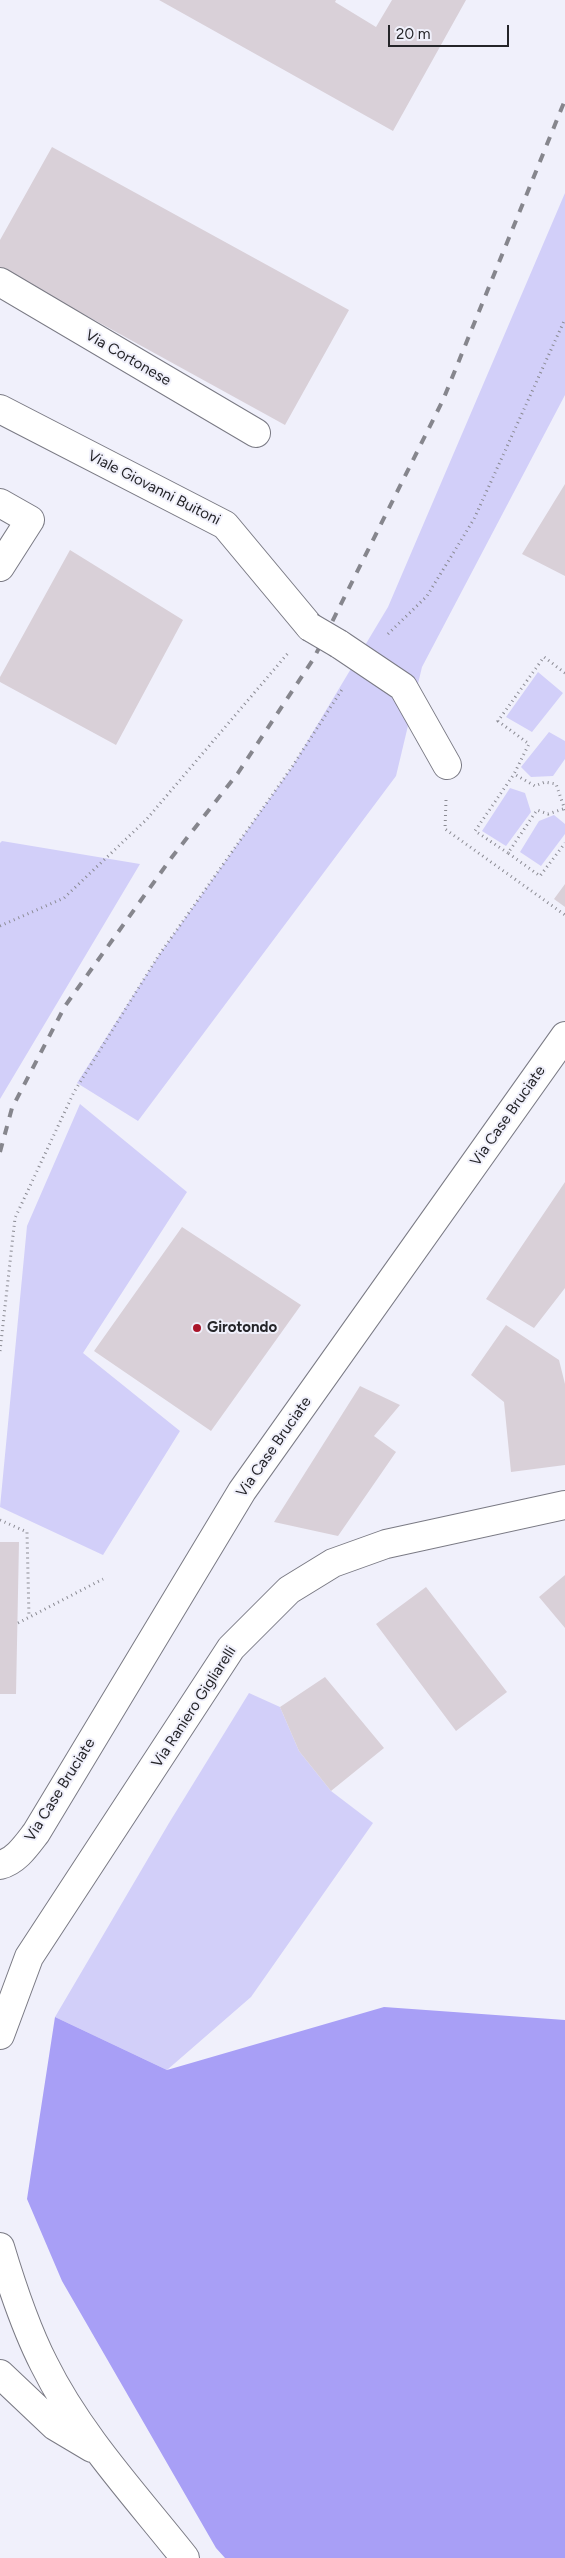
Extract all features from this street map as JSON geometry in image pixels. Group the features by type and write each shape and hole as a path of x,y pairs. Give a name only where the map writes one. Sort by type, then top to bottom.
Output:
{"street":[{"name":"Via Cortonese","path":"0,282 256,433"},
{"name":"Viale Giovanni Buitoni","path":"0,409 225,525 310,627 404,687 447,765"},
{"path":"0,503 30,520 0,567"},
{"name":"Via Case Bruciate","path":"0,1865 7,1863 23,1850 36,1833 242,1491 565,1036"},
{"name":"Via Raniero Gigliarelli","path":"0,2035 29,1957 231,1648 289,1590 333,1563 386,1544 565,1505"},
{"path":"0,2247 14,2292 44,2366 68,2406 102,2454 185,2558"},
{"path":"0,2374 55,2426 102,2454"}],"path":[{"path":"0,1351 15,1218 74,1092 159,955 292,767 362,659 427,596 474,519 565,319"},
{"path":"0,926 64,898 139,826 310,627"},
{"path":"565,673 544,657 498,721 529,744 514,774 475,830 540,876 565,843"},
{"path":"447,765 445,829 565,915"},
{"path":"508,853 537,810 548,814 564,809 556,784 545,782 535,786 514,774"},
{"path":"0,1520 27,1532 29,1617"},
{"path":"18,1623 103,1579"}],"shaded area":[{"path":"565,193 565,395 422,667 396,776 138,1121 77,1083 159,955 292,767 388,607"},
{"path":"538,672 563,693 532,732 506,717"},
{"path":"549,732 565,741 565,759 553,776 531,777 521,767"},
{"path":"510,788 525,793 531,812 506,846 482,831"},
{"path":"554,815 565,824 565,834 541,866 520,852 539,821"},
{"path":"2,841 140,864 0,1099 0,843"},
{"path":"80,1104 187,1192 83,1353 180,1431 103,1555 0,1507 27,1226"},
{"path":"249,1693 280,1707 299,1751 331,1791 373,1823 251,1997 167,2070 55,2017 169,1823"},
{"path":"384,2007 565,2020 565,2558 225,2558 216,2548 62,2281 27,2199 55,2017 167,2070"}],"building":[{"path":"159,0 336,0 335,2 376,27 392,0 466,0 393,131"},
{"path":"52,147 349,310 285,425 0,268 0,240"},
{"path":"565,484 565,576 522,554"},
{"path":"70,550 183,620 116,745 0,682 0,677"},
{"path":"565,884 565,907 554,899"},
{"path":"565,1182 565,1288 534,1328 486,1299"},
{"name":"Girotondo","path":"182,1227 301,1305 211,1431 94,1351"},
{"path":"506,1325 559,1360 565,1384 565,1465 511,1472 504,1402 471,1375"},
{"path":"360,1386 400,1405 374,1436 396,1452 338,1536 274,1522"},
{"path":"0,1542 19,1542 16,1694 0,1694"},
{"path":"565,1575 565,1628 539,1597"},
{"path":"426,1587 507,1692 456,1731 376,1624"},
{"path":"325,1677 384,1748 331,1791 299,1751 280,1707"}],"railway":[{"path":"0,1152 12,1108 65,1006 172,857 238,773 314,658 443,400 565,100"}],"place":[{"name":"Girotondo","path":"197,1328"}]}
